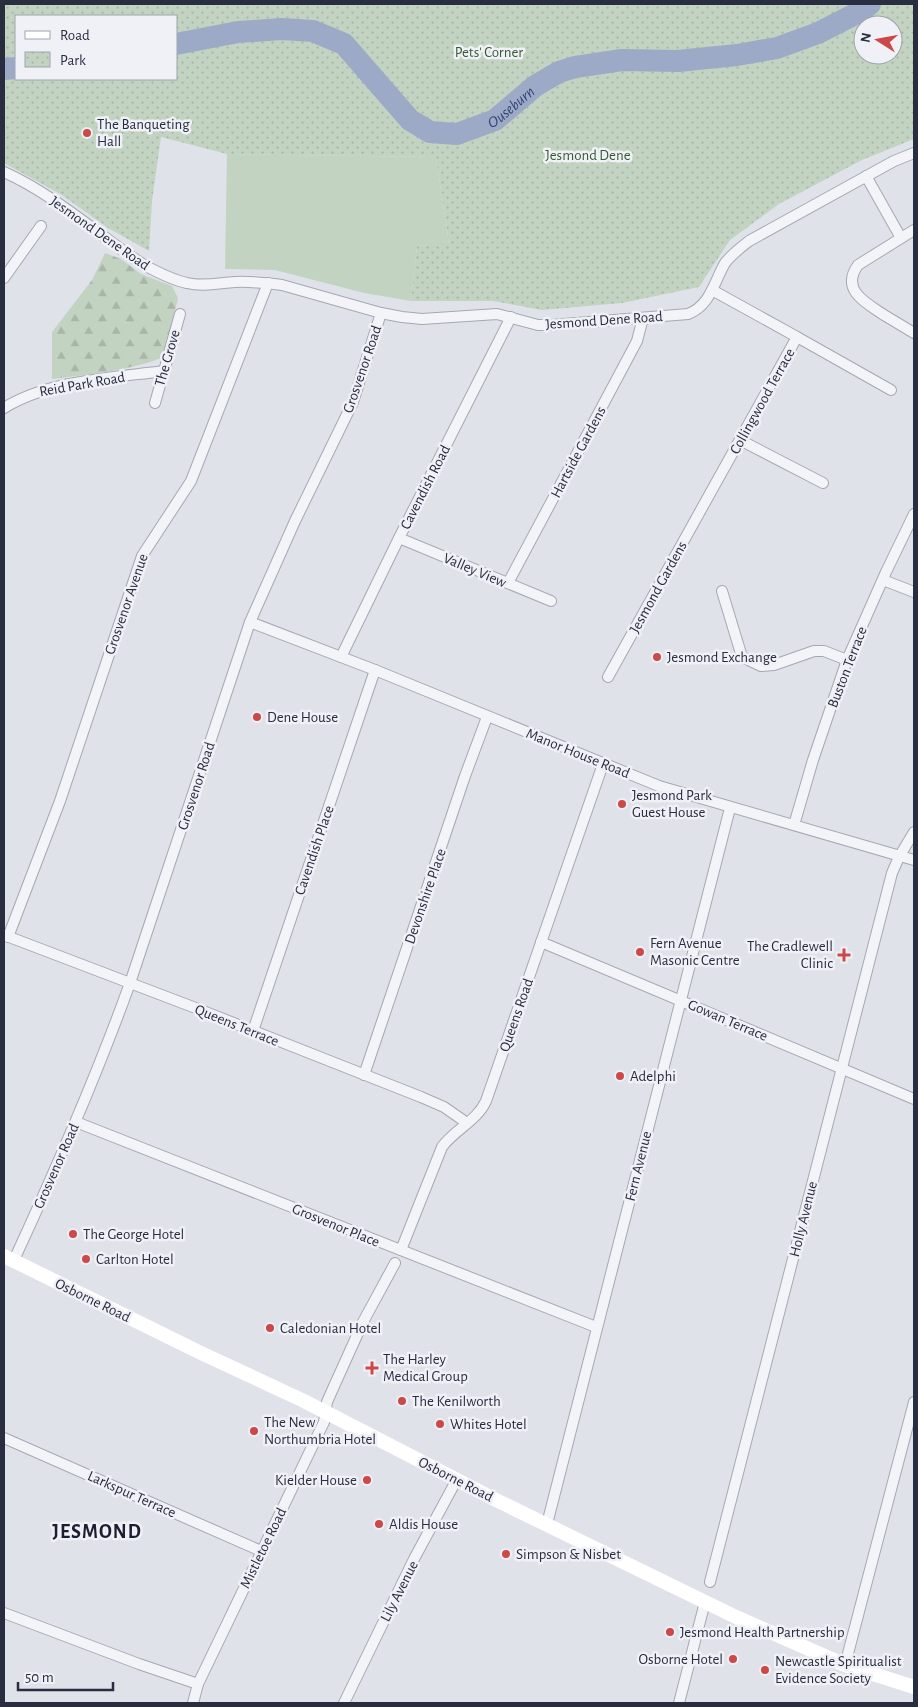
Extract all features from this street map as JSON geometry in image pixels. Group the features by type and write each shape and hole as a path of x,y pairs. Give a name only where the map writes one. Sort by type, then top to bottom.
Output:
{"main road":[{"name":"Osborne Road","path":"9,1258 201,1353 326,1412 736,1617 845,1665 914,1687"}],"street":[{"name":"Jesmond Dene Road","path":"4,172 58,203 144,265 158,273 188,284 268,283 282,285 402,318 422,319 489,314 511,317 538,325 552,325 688,314 696,311 706,300 726,262 749,241 894,160 914,152"},
{"path":"866,176 901,238"},
{"path":"4,278 41,226"},
{"path":"914,230 858,265 852,277 852,286 855,293 863,302 914,333"},
{"name":"Grosvenor Avenue","path":"6,936 60,801 142,556 191,480 268,283"},
{"name":"Collingwood Terrace","path":"708,498 798,337 712,290"},
{"name":"Grosvenor Road","path":"9,1258 49,1186 108,1042 130,983 250,622 295,521 354,402 380,313"},
{"name":"The Grove","path":"155,403 180,314"},
{"name":"Cavendish Road","path":"341,657 511,317"},
{"name":"Hartside Gardens","path":"508,584 637,341 643,318"},
{"path":"798,337 891,390"},
{"name":"Reid Park Road","path":"4,408 26,396 49,388 105,378 164,371"},
{"path":"740,440 823,483"},
{"name":"Jesmond Gardens","path":"608,677 708,498"},
{"name":"Buston Terrace","path":"794,825 813,760 848,660 914,514"},
{"name":"Valley View","path":"399,538 551,601"},
{"path":"883,580 914,592"},
{"path":"722,591 742,656 761,666 774,665 814,651 824,651 848,660"},
{"name":"Manor House Road","path":"250,622 375,670 659,786 914,860"},
{"name":"Cavendish Place","path":"253,1031 375,670"},
{"name":"Devonshire Place","path":"364,1075 487,717"},
{"name":"Queens Road","path":"401,1250 442,1147 477,1115 486,1101 602,764"},
{"name":"Fern Avenue","path":"547,1524 730,808"},
{"name":"Holly Avenue","path":"710,1582 892,873 914,832"},
{"name":"Queens Terrace","path":"6,936 444,1107 467,1123"},
{"name":"Gowan Terrace","path":"541,942 914,1099"},
{"name":"Grosvenor Place","path":"76,1122 596,1327"},
{"path":"326,1412 328,1402 363,1322 395,1263"},
{"path":"845,1665 914,1402"},
{"name":"Mistletoe Road","path":"193,1703 198,1684 320,1431 326,1412"},
{"name":"Larkspur Terrace","path":"4,1438 261,1551"},
{"name":"Lily Avenue","path":"344,1703 410,1568 457,1479"},
{"path":"679,1703 705,1602"},
{"path":"4,1613 198,1684"}],"green space":[{"name":"Jesmond Dene","path":"4,4 914,4 914,139 862,160 779,204 730,240 699,287 622,303 542,310 493,301 411,301 417,246 449,243 436,157 227,154 161,137 152,201 149,251 108,228 62,195 4,163"},
{"path":"227,154 436,157 449,244 417,246 411,301 364,293 275,270 225,269"},
{"path":"105,253 121,259 141,274 172,286 178,298 164,357 124,369 52,379 52,332 92,280"}],"waterway":[{"name":"Ouseburn","path":"178,44 238,32 282,29 313,31 344,44 410,120 430,132 457,134 495,120 535,86 559,72 575,67 622,60 678,61 737,55 777,48 818,33 863,10 870,4"},
{"name":"Ouseburn","path":"4,69 15,68"}],"place":[{"name":"The Banqueting Hall","path":"87,133"},
{"name":"Jesmond Exchange","path":"657,657"},
{"name":"Dene House","path":"257,717"},
{"name":"Jesmond Park Guest House","path":"622,804"},
{"name":"Fern Avenue Masonic Centre","path":"640,952"},
{"name":"The Cradlewell Clinic","path":"844,955"},
{"name":"Adelphi","path":"620,1076"},
{"name":"The George Hotel","path":"73,1234"},
{"name":"Carlton Hotel","path":"86,1259"},
{"name":"Caledonian Hotel","path":"270,1328"},
{"name":"The Harley Medical Group","path":"372,1368"},
{"name":"The Kenilworth","path":"402,1401"},
{"name":"Whites Hotel","path":"440,1424"},
{"name":"The New Northumbria Hotel","path":"254,1431"},
{"name":"Kielder House","path":"367,1480"},
{"name":"Aldis House","path":"379,1524"},
{"name":"Simpson & Nisbet","path":"506,1554"},
{"name":"Jesmond Health Partnership","path":"670,1632"},
{"name":"Osborne Hotel","path":"733,1659"},
{"name":"Newcastle Spiritualist Evidence Society","path":"765,1670"}],"district":[{"name":"JESMOND","path":"97,1531"}],"park label":[{"name":"Pets' Corner","path":"489,52"}]}
